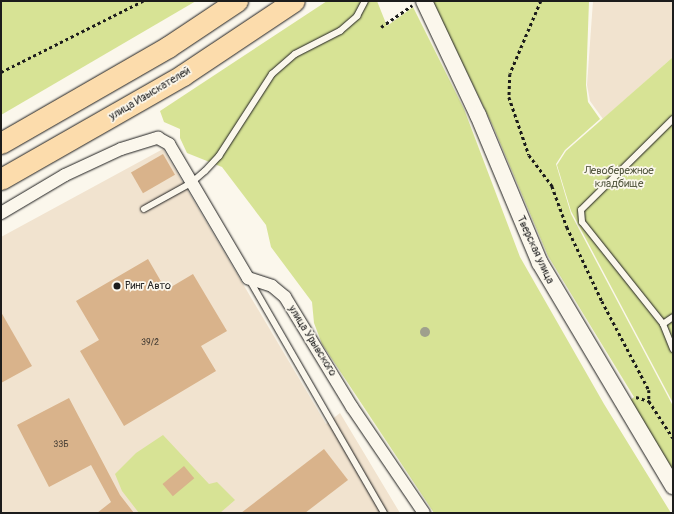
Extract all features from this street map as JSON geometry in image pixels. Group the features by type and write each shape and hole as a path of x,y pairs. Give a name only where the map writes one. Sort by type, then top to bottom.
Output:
{"highway":[{"path":"1,143 168,47 238,1"},
{"name":"улица Изыскателей","path":"1,179 183,74 294,1"}],"street":[{"name":"Тверская улица","path":"419,2 478,115 540,263 673,486"},
{"path":"1,213 65,175 121,149 158,138 169,144 248,278"},
{"name":"улица Урывского","path":"248,278 272,286 285,298 352,407 424,513"}],"lane":[{"path":"144,209 191,183 219,156 272,74 295,54 340,31 357,16 365,1"},
{"path":"673,119 581,210 582,222 663,324 673,349"},
{"path":"248,278 384,513"},
{"path":"663,324 673,316"}],"path":[{"path":"1,72 143,1"},
{"path":"541,1 510,74 509,97 529,155 552,186 567,227 602,301 649,390 649,401 673,438"},
{"path":"381,27 419,2"},
{"path":"633,396 649,401"}],"shaded area":[{"path":"593,1 673,1 673,57 603,119 590,101 587,85"},
{"path":"163,149 326,424 340,413 400,513 1,513 1,237"}],"green space":[{"path":"1,1 196,1 1,115"},
{"path":"327,1 377,1 387,26 413,7 464,109 520,257 604,404 671,513 434,513 322,344 314,323 312,302 271,247 266,225 222,167 187,153 180,138 180,129 164,122 160,111"},
{"path":"432,1 589,1 586,85 588,102 600,119 565,150 556,164 571,214 673,406 673,474 629,401 634,397 548,256 493,126"},
{"name":"Левобережное кладбище","path":"673,57 673,403 571,211 557,165 566,151"},
{"path":"163,435 209,484 217,482 235,500 220,513 139,513 122,491 115,474 136,453"}],"building":[{"path":"163,154 175,175 143,193 131,172"},
{"path":"148,259 166,290 193,274 227,331 201,346 216,371 124,426 80,351 99,340 76,301"},
{"path":"1,312 32,366 1,383"},
{"path":"69,398 120,495 134,513 97,513 111,502 91,465 49,487 17,425"},
{"path":"324,449 348,480 305,513 241,513"},
{"path":"184,466 194,478 173,496 163,484"}],"place":[{"name":"Ринг Авто","path":"117,286"}]}
